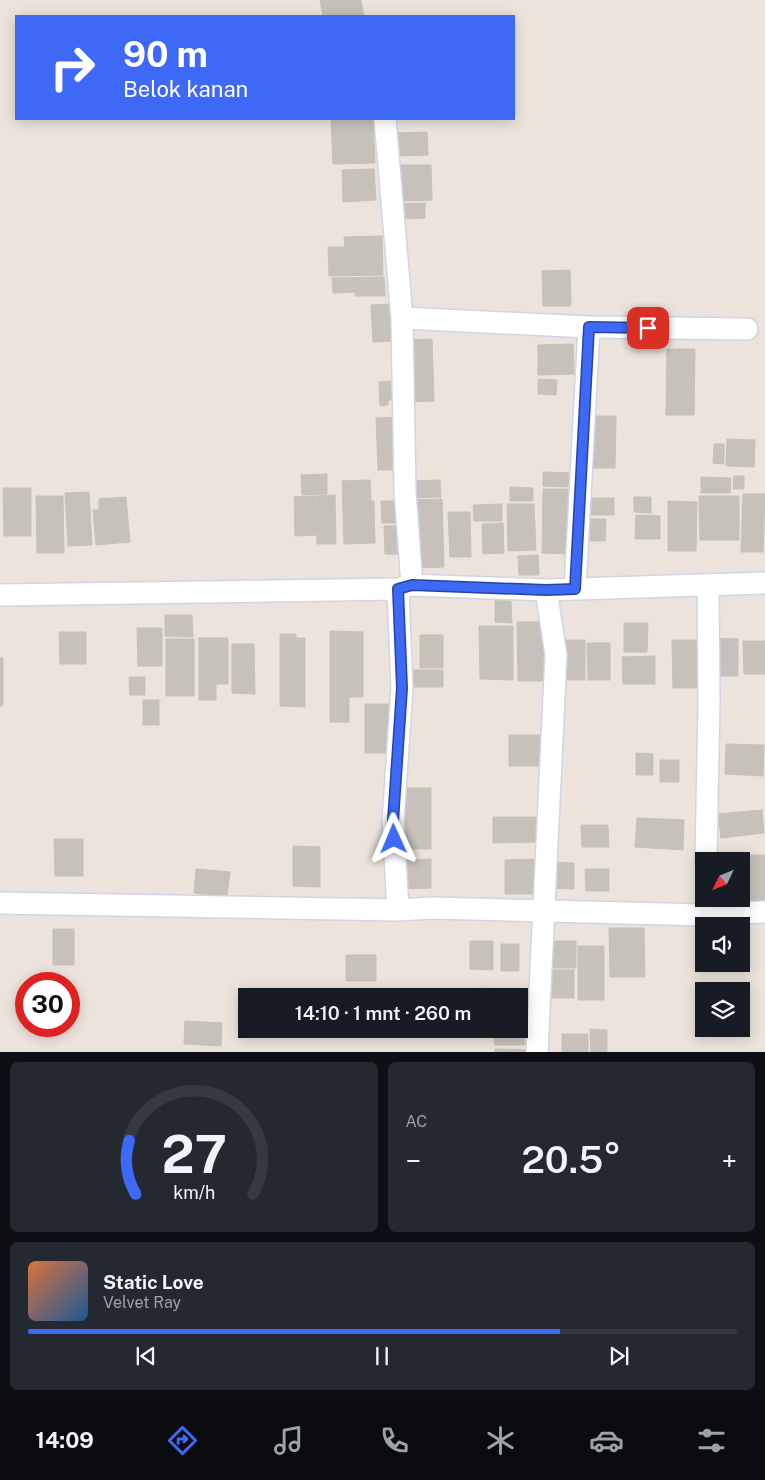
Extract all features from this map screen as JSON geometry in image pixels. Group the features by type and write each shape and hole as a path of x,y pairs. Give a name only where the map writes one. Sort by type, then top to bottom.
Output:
{"street":[{"path":"385,120 402,318 405,491 402,688 393,821 398,910"},
{"path":"402,318 589,327 747,329"},
{"path":"575,589 589,327"},
{"path":"0,595 405,587 546,590 765,583"},
{"path":"706,852 709,700 708,585"},
{"path":"537,1052 556,655 546,590"},
{"path":"0,903 398,910 432,908 545,912 695,907"},
{"path":"717,908 765,912"}],"building":[{"path":"320,0 361,0 364,15 323,15"},
{"path":"331,120 373,120 375,163 333,164"},
{"path":"427,132 428,155 397,156 396,133"},
{"path":"400,165 431,165 432,200 401,201"},
{"path":"374,169 376,200 343,202 342,170"},
{"path":"425,203 425,218 404,219 403,204"},
{"path":"382,236 383,275 329,276 328,247 345,247 344,237"},
{"path":"570,270 571,306 543,306 542,271"},
{"path":"384,277 385,296 355,296 355,292 333,293 332,278"},
{"path":"393,304 394,341 373,342 371,305"},
{"path":"432,339 434,401 407,402 405,340"},
{"path":"573,344 574,374 538,375 538,345"},
{"path":"667,349 695,349 694,415 666,415"},
{"path":"538,379 557,380 556,395 538,394"},
{"path":"400,381 401,400 388,400 388,405 380,406 379,382"},
{"path":"591,416 616,416 615,468 591,468"},
{"path":"403,417 405,470 378,470 376,418"},
{"path":"727,439 755,440 754,467 726,466"},
{"path":"714,444 724,444 724,464 713,463"},
{"path":"543,472 572,473 572,487 543,486"},
{"path":"327,474 327,494 302,495 301,475"},
{"path":"734,476 744,476 744,489 733,489"},
{"path":"701,477 731,478 730,493 701,493"},
{"path":"370,480 371,501 374,501 375,543 344,544 342,481"},
{"path":"440,480 441,497 411,498 410,481"},
{"path":"510,487 533,488 533,501 510,501"},
{"path":"3,488 31,488 31,536 4,536"},
{"path":"543,489 572,489 571,554 542,553"},
{"path":"89,492 92,545 68,546 65,493"},
{"path":"743,494 765,494 763,552 741,552"},
{"path":"335,495 336,544 317,544 316,496"},
{"path":"36,496 63,496 64,553 37,553"},
{"path":"315,496 316,535 295,536 294,497"},
{"path":"699,496 739,496 739,540 700,540"},
{"path":"126,497 130,542 96,545 93,510 99,510 99,499"},
{"path":"634,497 651,497 651,513 634,512"},
{"path":"587,498 614,498 614,515 587,515"},
{"path":"442,499 444,567 412,568 409,500"},
{"path":"381,501 403,501 403,523 382,523"},
{"path":"668,501 697,502 696,551 668,551"},
{"path":"502,504 502,521 474,521 473,505"},
{"path":"507,504 534,504 536,550 508,551"},
{"path":"448,512 470,512 471,557 450,557"},
{"path":"636,515 660,516 660,539 635,539"},
{"path":"587,519 606,519 605,541 587,541"},
{"path":"503,523 504,553 483,554 482,524"},
{"path":"384,526 406,526 406,554 385,554"},
{"path":"538,555 539,575 519,575 518,556"},
{"path":"495,600 511,601 512,623 495,622"},
{"path":"165,615 192,615 193,637 165,636"},
{"path":"517,622 545,622 545,681 518,681"},
{"path":"624,623 648,623 647,652 624,652"},
{"path":"479,626 513,626 513,680 480,679"},
{"path":"137,628 162,628 162,666 138,666"},
{"path":"330,631 363,632 363,697 349,697 349,722 330,722"},
{"path":"59,632 86,632 86,664 60,664"},
{"path":"280,634 296,634 296,638 305,638 305,707 280,706"},
{"path":"420,635 443,635 443,668 420,668"},
{"path":"199,638 228,638 228,684 216,684 216,700 199,700"},
{"path":"711,638 738,639 738,676 712,676"},
{"path":"166,639 194,639 194,696 166,696"},
{"path":"562,640 585,640 585,680 563,680"},
{"path":"672,640 702,640 703,688 673,688"},
{"path":"743,641 765,641 765,674 744,674"},
{"path":"587,643 610,643 610,680 588,680"},
{"path":"232,644 254,644 255,694 232,693"},
{"path":"655,656 655,684 623,684 622,657"},
{"path":"0,658 3,658 3,706 0,706"},
{"path":"412,670 443,670 443,687 411,687"},
{"path":"129,677 145,677 145,695 130,695"},
{"path":"143,700 159,700 159,725 143,725"},
{"path":"365,704 389,704 389,753 365,753"},
{"path":"509,735 541,735 541,766 509,766"},
{"path":"726,744 764,745 763,776 725,774"},
{"path":"636,753 653,754 653,775 636,775"},
{"path":"660,760 679,760 679,782 660,782"},
{"path":"398,788 431,788 431,849 399,849"},
{"path":"762,810 764,833 721,838 718,814"},
{"path":"493,817 536,817 536,842 493,843"},
{"path":"637,818 684,820 683,850 635,847"},
{"path":"581,825 608,825 609,847 582,847"},
{"path":"54,839 83,839 83,876 55,876"},
{"path":"293,846 320,847 320,887 293,886"},
{"path":"750,855 765,855 765,903 750,903"},
{"path":"431,859 431,888 400,889 400,860"},
{"path":"535,859 535,894 505,894 505,860"},
{"path":"549,862 574,863 574,889 548,888"},
{"path":"196,869 230,872 227,896 194,893"},
{"path":"585,869 609,869 609,891 586,891"},
{"path":"609,928 644,928 645,977 610,977"},
{"path":"53,929 74,929 74,965 53,965"},
{"path":"470,941 493,941 493,970 470,969"},
{"path":"547,941 576,941 576,968 547,968"},
{"path":"501,944 519,944 519,971 501,971"},
{"path":"578,946 604,946 604,1000 578,1000"},
{"path":"346,955 376,955 376,981 346,981"},
{"path":"545,970 574,970 574,998 545,998"},
{"path":"185,1021 222,1023 221,1046 184,1044"},
{"path":"590,1029 607,1030 607,1052 591,1052"},
{"path":"562,1034 588,1034 588,1052 562,1052"},
{"path":"495,1038 525,1038 525,1045 495,1045"},
{"path":"495,1049 533,1050 533,1052 495,1052"}],"route":[{"path":"394,839 393,821 402,688 398,589 412,585 546,590 575,589 589,327 648,328"}]}
